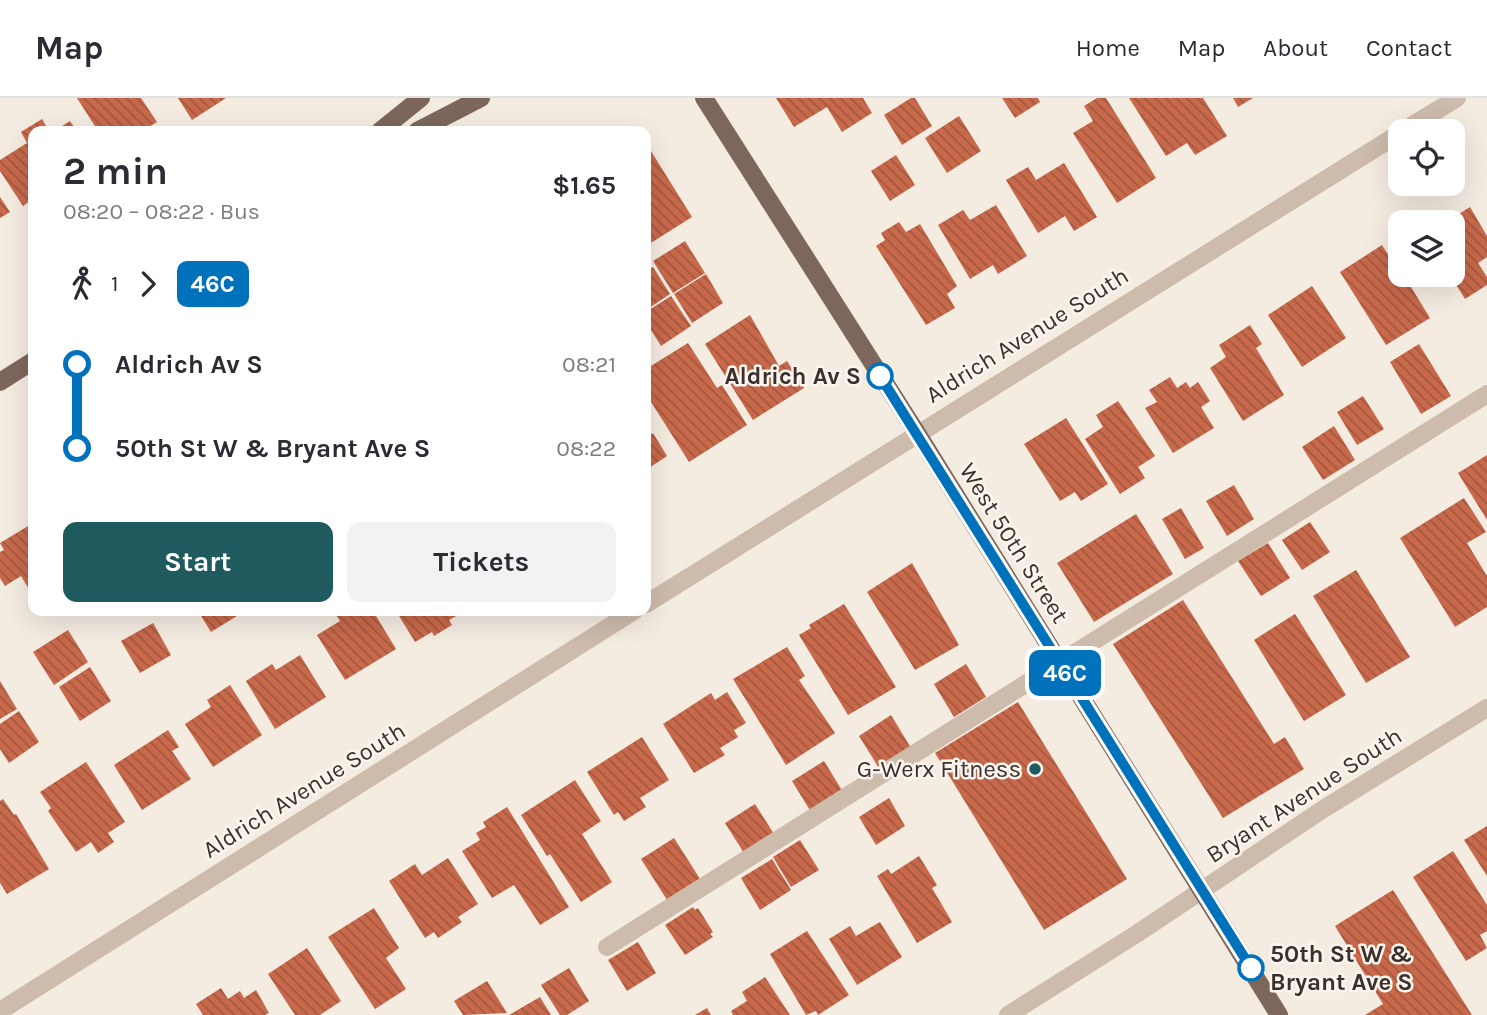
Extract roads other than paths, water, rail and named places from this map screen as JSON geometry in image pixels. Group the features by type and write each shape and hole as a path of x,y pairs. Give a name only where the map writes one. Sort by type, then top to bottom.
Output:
{"main road":[{"path":"386,126 421,98"},
{"path":"426,126 481,98"},
{"name":"West 50th Street","path":"704,98 917,433 1279,1015"},
{"path":"0,382 28,364"}],"street":[{"name":"Aldrich Avenue South","path":"1422,119 1457,98"},
{"name":"Aldrich Avenue South","path":"651,601 1388,140"},
{"path":"607,947 1487,394"},
{"name":"Aldrich Avenue South","path":"4,1008 626,616"},
{"name":"Bryant Avenue South","path":"1008,1015 1138,933 1325,808 1487,708"}],"place":[{"name":"Aldrich Av S","path":"880,376"},
{"name":"G-Werx Fitness","path":"1035,769"},
{"name":"50th St W & Bryant Ave S","path":"1251,968"}]}
